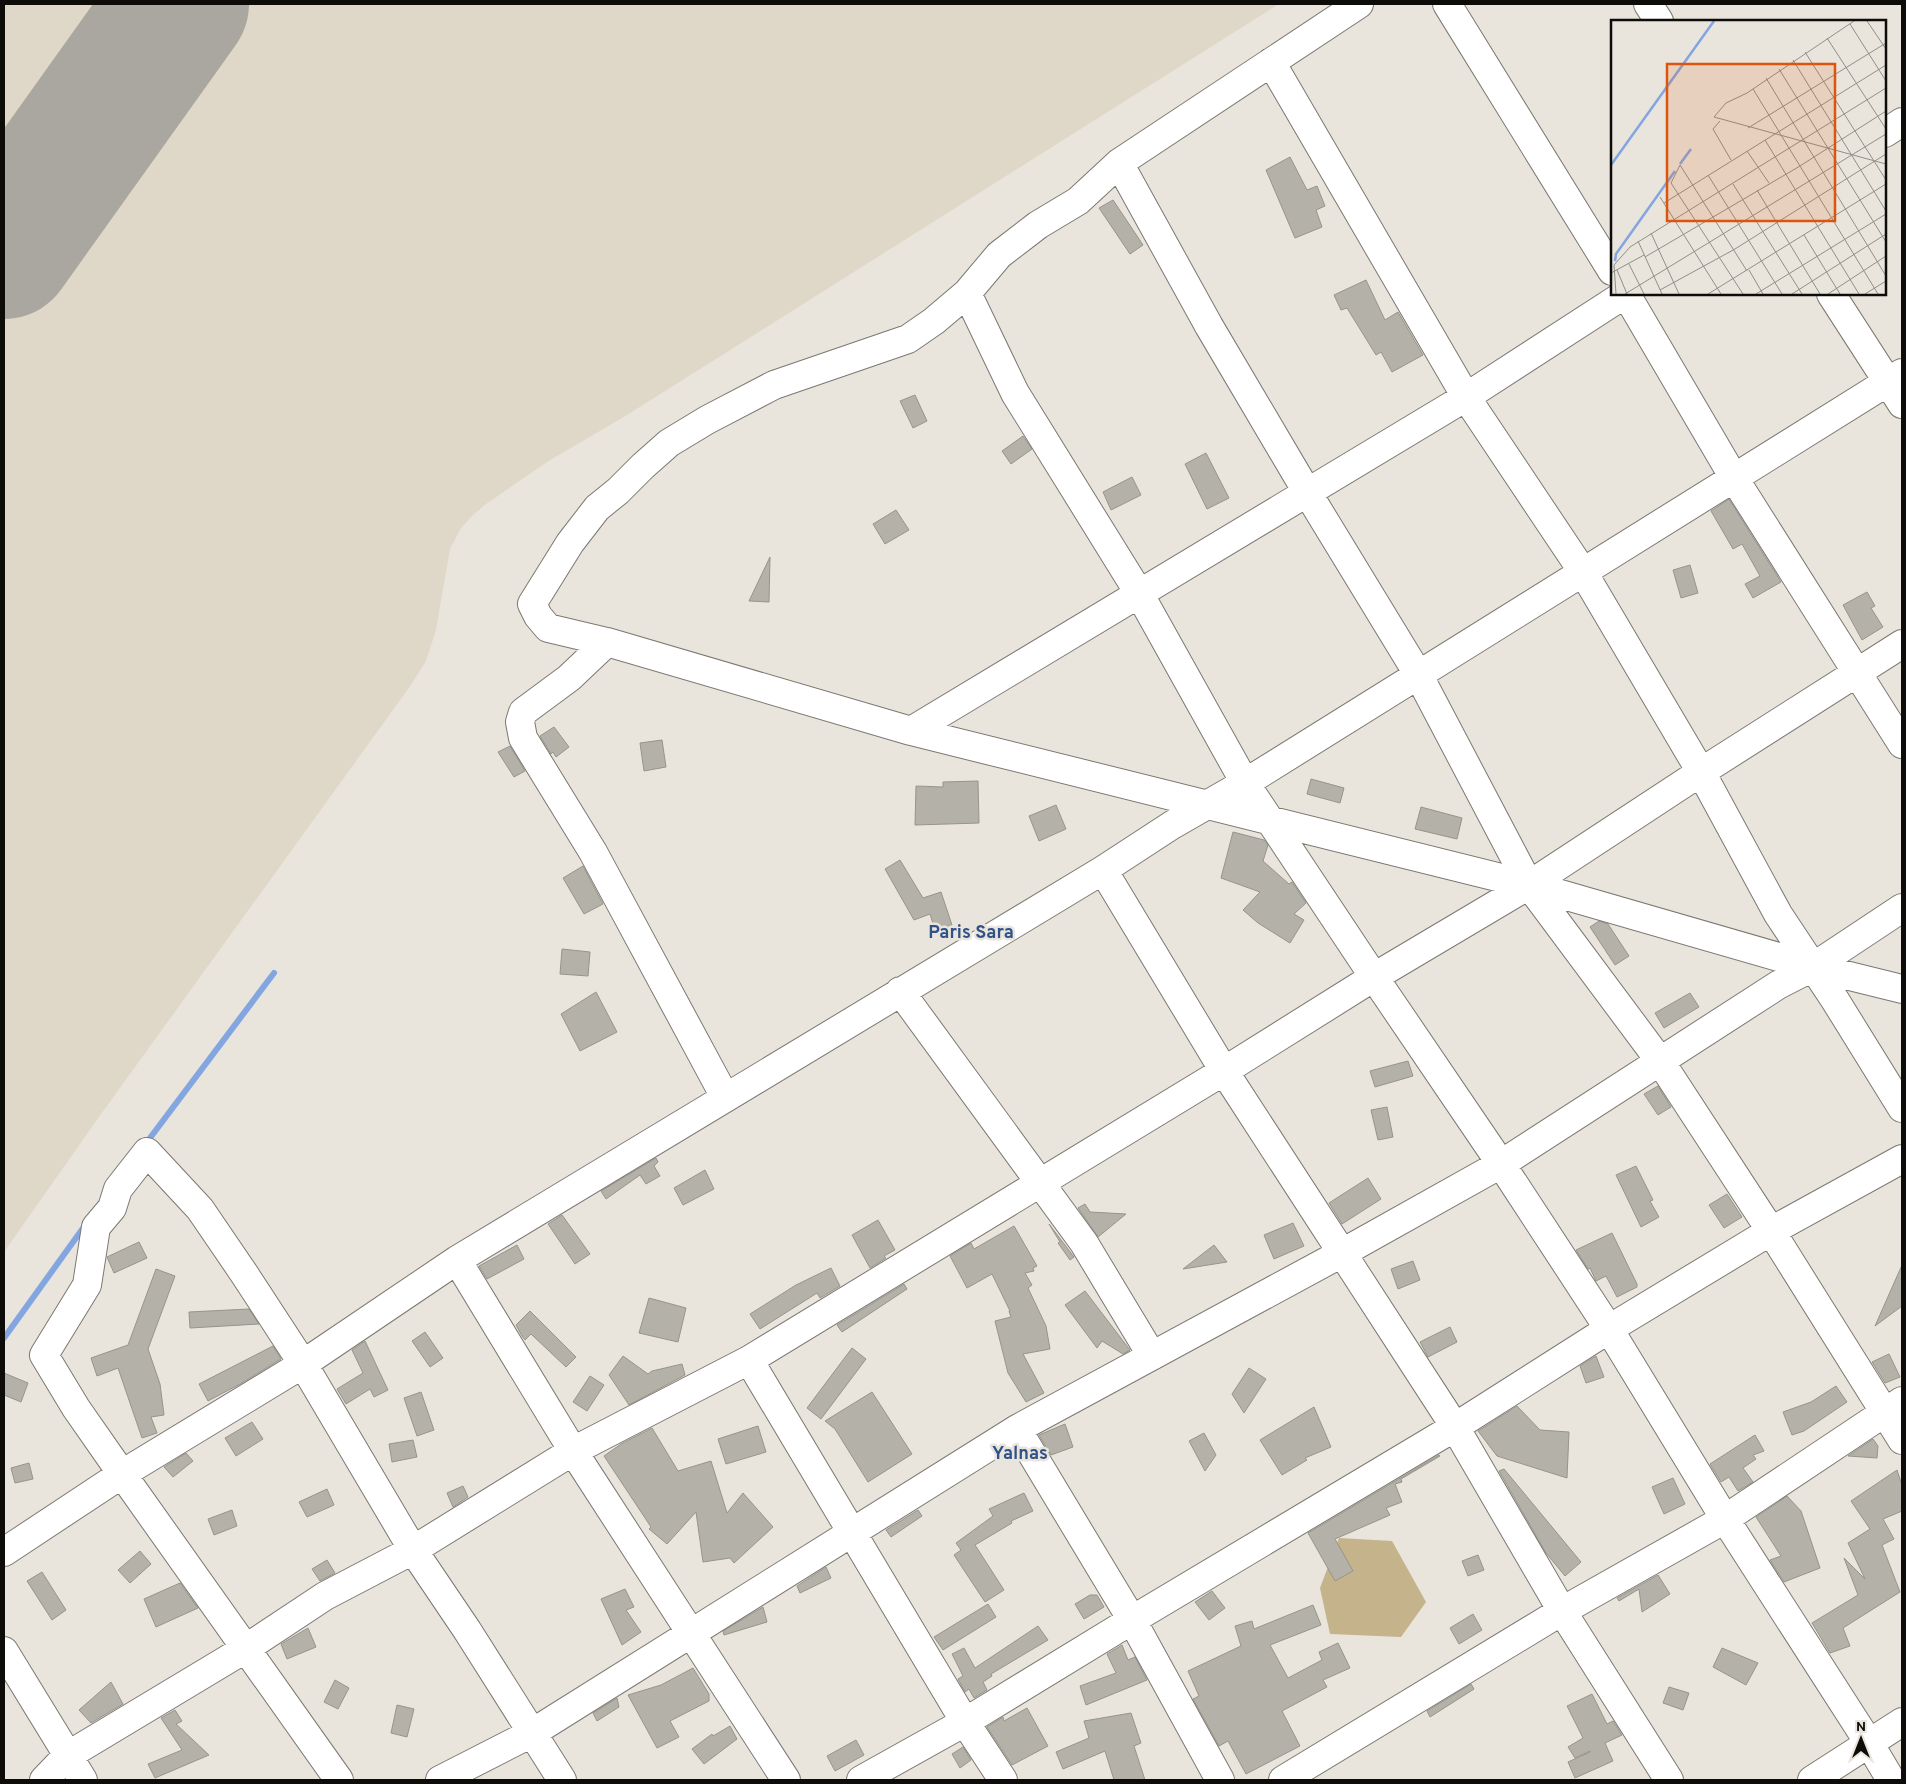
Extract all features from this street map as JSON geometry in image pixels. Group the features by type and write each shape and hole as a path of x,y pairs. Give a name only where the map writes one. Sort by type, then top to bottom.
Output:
{"street":[{"path":"1358,4 1119,163 1078,201 1038,225 999,255 967,293 934,322 908,339 774,385 707,420 669,443 597,508 570,543 532,604 538,616 548,628 607,642 911,731 1529,885 1812,967 1902,989"},
{"path":"1447,4 1611,269"},
{"path":"1648,4 1658,20"},
{"path":"1271,62 1466,397 1583,572 1701,772 1778,914 1902,1108"},
{"path":"1886,132 1902,122"},
{"path":"1119,163 1209,326 1418,674 1529,885 1660,1061 1771,1231 1894,1407 1902,1440"},
{"path":"967,293 1014,393 1139,593 1245,783 1501,1164 1609,1329 1724,1519 1891,1780"},
{"path":"911,731 1466,397 1624,295"},
{"path":"1627,295 1734,478 1902,744"},
{"path":"1832,295 1895,377 1902,404"},
{"path":"4,1552 122,1474 303,1364 457,1260 1103,870 1172,825 1245,783 1895,377"},
{"path":"607,642 569,678 523,712 520,722 523,738 593,852 725,1097"},
{"path":"44,1780 67,1756 245,1649 325,1596 413,1550 573,1451 749,1360 1224,1071 1374,977 1529,885 1701,772 1902,644"},
{"path":"1103,870 1224,1071 1455,1427 1562,1612 1669,1780"},
{"path":"440,1780 532,1734 1017,1429 1342,1253 1501,1164 1778,985 1812,967 1902,908"},
{"path":"900,992 1084,1243 1152,1356"},
{"path":"339,1780 76,1408 44,1355 87,1285 96,1227 112,1208 118,1189 147,1152 200,1209 303,1364 413,1550 562,1780"},
{"path":"861,1780 965,1722 1455,1427 1609,1329 1771,1231 1902,1160"},
{"path":"457,1260 573,1451 786,1780"},
{"path":"749,1360 965,1722 1003,1780"},
{"path":"1283,1780 1562,1612 1724,1519 1894,1407"},
{"path":"1017,1429 1132,1620 1220,1780"},
{"path":"4,1651 83,1780"},
{"path":"1812,1780 1902,1722"}],"shaded area":[{"path":"4,4 1279,4 627,415 547,462 486,504 472,516 461,528 450,549 436,630 426,661 411,685 99,1117 4,1252"},
{"path":"1339,1538 1392,1541 1426,1602 1401,1637 1330,1634 1320,1588"}],"building":[{"path":"1290,157 1307,190 1317,186 1325,206 1316,210 1322,227 1295,238 1266,170"},
{"path":"1113,200 1143,245 1130,254 1099,208"},
{"path":"1366,280 1385,320 1398,312 1423,355 1392,372 1381,352 1376,355 1347,308 1341,310 1334,295"},
{"path":"915,395 927,421 913,428 900,401"},
{"path":"1023,436 1032,449 1011,464 1002,451"},
{"path":"1206,453 1229,498 1207,509 1185,464"},
{"path":"1132,477 1141,495 1111,510 1103,492"},
{"path":"1729,499 1781,582 1753,598 1745,584 1760,576 1742,544 1733,549 1711,511"},
{"path":"896,510 909,530 885,544 873,524"},
{"path":"770,557 769,602 749,601"},
{"path":"1690,565 1698,593 1681,598 1673,570"},
{"path":"1867,592 1875,606 1871,608 1883,627 1862,640 1843,605"},
{"path":"554,727 569,747 556,757 553,752 551,754 540,736"},
{"path":"662,740 666,767 644,771 640,743"},
{"path":"510,746 525,771 514,777 498,752"},
{"path":"1311,779 1344,788 1340,803 1307,794"},
{"path":"978,781 979,823 915,825 916,786 943,787 943,782"},
{"path":"1056,805 1066,829 1039,841 1029,816"},
{"path":"1421,807 1462,818 1457,839 1415,829"},
{"path":"1233,832 1264,840 1268,845 1263,861 1289,884 1292,882 1306,903 1294,914 1304,920 1290,943 1258,923 1243,910 1260,892 1221,878"},
{"path":"900,860 923,898 941,892 952,925 935,930 930,914 914,920 885,869"},
{"path":"583,866 603,904 584,914 563,878"},
{"path":"1599,921 1608,924 1629,956 1615,965 1590,927"},
{"path":"562,949 590,952 588,976 560,974"},
{"path":"596,992 617,1032 580,1051 561,1014"},
{"path":"1690,993 1699,1007 1664,1028 1655,1013"},
{"path":"1408,1061 1413,1076 1375,1087 1370,1071"},
{"path":"1658,1086 1671,1107 1658,1115 1644,1094"},
{"path":"1387,1107 1393,1137 1378,1140 1371,1110"},
{"path":"656,1158 658,1162 654,1166 660,1176 646,1184 640,1175 606,1199 601,1191"},
{"path":"1636,1166 1653,1200 1650,1201 1659,1217 1641,1227 1616,1175"},
{"path":"705,1170 714,1189 683,1205 674,1188"},
{"path":"1368,1178 1381,1199 1342,1224 1329,1203"},
{"path":"1727,1194 1742,1217 1724,1228 1709,1205"},
{"path":"1085,1204 1090,1212 1126,1214 1098,1237 1078,1208"},
{"path":"562,1215 590,1254 575,1264 548,1224"},
{"path":"878,1220 895,1250 884,1256 886,1258 870,1268 852,1235"},
{"path":"1293,1223 1304,1246 1274,1259 1264,1235"},
{"path":"1049,1224 1074,1257 1070,1260 1058,1243 1060,1242"},
{"path":"1014,1226 1037,1266 1033,1268 1034,1271 1025,1273 1032,1285 1028,1288 1046,1326 1050,1349 1023,1354 1044,1393 1026,1402 1008,1373 995,1321 1011,1317 1010,1311 992,1274 967,1288 950,1256 971,1243 974,1249"},
{"path":"1612,1233 1637,1284 1637,1287 1617,1297 1606,1276 1596,1281 1590,1268 1588,1269 1576,1250"},
{"path":"139,1242 147,1258 114,1273 107,1257"},
{"path":"517,1245 524,1259 487,1279 479,1266"},
{"path":"1214,1245 1227,1262 1183,1269"},
{"path":"1413,1261 1420,1280 1398,1289 1391,1269"},
{"path":"1902,1265 1902,1306 1875,1326"},
{"path":"831,1268 840,1286 820,1298 817,1293 760,1329 750,1314 796,1285"},
{"path":"156,1269 175,1276 148,1349 160,1384 164,1415 151,1417 157,1433 142,1438 118,1368 97,1376 91,1358 128,1345"},
{"path":"904,1284 907,1289 842,1332 837,1325"},
{"path":"1085,1291 1130,1350 1123,1354 1102,1341 1097,1348 1065,1305"},
{"path":"649,1298 686,1308 678,1342 639,1333"},
{"path":"249,1309 259,1324 190,1328 189,1312"},
{"path":"530,1311 576,1357 566,1367 531,1334 525,1340 522,1336 516,1325"},
{"path":"1450,1327 1457,1342 1428,1357 1420,1342"},
{"path":"425,1332 443,1358 430,1367 412,1341"},
{"path":"365,1341 388,1390 374,1397 370,1389 346,1404 337,1389 363,1373 352,1350"},
{"path":"273,1346 281,1359 208,1401 199,1384"},
{"path":"852,1348 866,1359 821,1419 807,1408"},
{"path":"1889,1354 1900,1377 1885,1383 1872,1362"},
{"path":"623,1356 648,1374 652,1371 682,1364 685,1375 629,1405 609,1375"},
{"path":"1596,1356 1604,1377 1586,1383 1580,1366"},
{"path":"1249,1368 1266,1379 1244,1413 1232,1394"},
{"path":"4,1373 28,1383 21,1402 4,1395"},
{"path":"590,1376 604,1385 587,1411 573,1402"},
{"path":"1836,1386 1847,1402 1804,1431 1792,1435 1783,1412 1811,1402"},
{"path":"421,1392 434,1430 417,1436 404,1398"},
{"path":"872,1392 912,1454 868,1482 835,1429 825,1421"},
{"path":"1517,1406 1540,1430 1569,1432 1567,1478 1497,1456 1478,1431"},
{"path":"1314,1407 1331,1447 1305,1458 1307,1460 1282,1475 1260,1440"},
{"path":"252,1422 263,1439 236,1456 225,1438"},
{"path":"1065,1424 1073,1447 1051,1455 1039,1435"},
{"path":"758,1426 766,1452 726,1464 718,1439"},
{"path":"652,1428 678,1471 711,1461 727,1513 743,1493 773,1527 734,1563 730,1558 703,1562 696,1512 667,1544 649,1529 651,1527 604,1456 621,1444"},
{"path":"1204,1433 1216,1455 1205,1471 1189,1441"},
{"path":"1755,1435 1764,1451 1753,1455 1756,1459 1743,1468 1753,1482 1738,1491 1729,1477 1721,1482 1710,1464"},
{"path":"1873,1439 1878,1446 1877,1458 1848,1456"},
{"path":"413,1440 417,1457 392,1462 389,1444"},
{"path":"186,1453 193,1461 173,1477 164,1467"},
{"path":"1439,1455 1401,1479 1402,1482 1395,1484 1402,1502 1386,1508 1390,1515 1335,1539 1353,1571 1335,1581 1308,1533"},
{"path":"29,1463 33,1479 15,1483 11,1468"},
{"path":"1504,1469 1581,1562 1565,1576 1546,1553 1499,1471"},
{"path":"1897,1470 1902,1485 1902,1511 1883,1519 1894,1539 1882,1545 1900,1592 1843,1628 1850,1646 1830,1653 1812,1623 1858,1595 1844,1558 1865,1579 1848,1543 1870,1529 1851,1501"},
{"path":"1673,1478 1685,1504 1664,1514 1652,1487"},
{"path":"463,1486 468,1497 453,1507 447,1493"},
{"path":"327,1489 334,1505 307,1517 299,1502"},
{"path":"1024,1493 1033,1511 1011,1521 1012,1523 975,1545 1004,1590 985,1602 954,1555 961,1550 956,1543 993,1516 989,1509"},
{"path":"1787,1496 1801,1511 1820,1568 1784,1582 1770,1560 1781,1556 1756,1517"},
{"path":"232,1510 237,1526 214,1535 208,1519"},
{"path":"918,1510 922,1516 891,1537 886,1530"},
{"path":"140,1551 151,1564 130,1583 118,1570"},
{"path":"1478,1555 1484,1570 1468,1576 1462,1561"},
{"path":"327,1560 335,1573 320,1581 312,1569"},
{"path":"826,1567 831,1578 800,1593 797,1586"},
{"path":"42,1572 66,1610 52,1620 27,1581"},
{"path":"1658,1575 1670,1594 1642,1612 1639,1589 1619,1601 1617,1598"},
{"path":"180,1583 198,1608 156,1627 144,1599"},
{"path":"625,1589 634,1607 626,1610 641,1632 622,1645 601,1599"},
{"path":"1212,1591 1225,1608 1209,1620 1195,1602"},
{"path":"1090,1595 1097,1595 1104,1607 1084,1619 1075,1604"},
{"path":"988,1604 996,1617 943,1650 934,1637"},
{"path":"1313,1605 1321,1625 1270,1645 1288,1678 1322,1660 1319,1652 1338,1643 1350,1668 1323,1680 1327,1687 1282,1711 1300,1746 1246,1774 1228,1741 1219,1746 1193,1699 1199,1696 1188,1671 1241,1646 1235,1626 1252,1621 1254,1629"},
{"path":"763,1607 767,1622 724,1635 723,1631"},
{"path":"1473,1614 1482,1630 1459,1644 1450,1628"},
{"path":"1038,1626 1048,1640 991,1674 992,1676 983,1682 987,1690 974,1698 969,1689 965,1692 958,1679 963,1676 952,1654 964,1648 975,1668"},
{"path":"308,1628 316,1647 287,1659 281,1644"},
{"path":"1122,1645 1128,1660 1135,1657 1147,1680 1086,1705 1080,1686 1116,1673 1107,1654"},
{"path":"1722,1648 1758,1663 1746,1685 1713,1667"},
{"path":"693,1668 709,1694 709,1701 670,1721 679,1737 657,1748 628,1695 661,1685"},
{"path":"335,1680 349,1688 338,1709 324,1702"},
{"path":"111,1682 123,1704 91,1723 79,1710"},
{"path":"1471,1684 1474,1689 1430,1717 1427,1711"},
{"path":"1669,1687 1689,1693 1683,1710 1663,1703"},
{"path":"1592,1694 1607,1724 1613,1721 1622,1735 1605,1743 1613,1761 1575,1778 1568,1762 1590,1751 1575,1758 1568,1747 1583,1738 1567,1706"},
{"path":"617,1698 619,1707 597,1721 593,1713"},
{"path":"397,1705 414,1709 407,1737 391,1733"},
{"path":"1027,1708 1048,1746 1012,1765 987,1727 1003,1717 1004,1721"},
{"path":"175,1710 182,1721 176,1724 209,1755 155,1778 148,1764 182,1750 161,1718"},
{"path":"1131,1713 1141,1743 1134,1746 1145,1780 1114,1780 1105,1751 1063,1769 1056,1752 1089,1738 1084,1721"},
{"path":"730,1726 737,1739 704,1764 692,1749 712,1734 713,1736"},
{"path":"856,1740 864,1755 835,1771 827,1756"},
{"path":"963,1747 971,1760 960,1768 952,1754"}],"waterway":[{"path":"150,1138 274,973"},
{"path":"4,1338 86,1224"}],"runway":[{"path":"4,249 179,4"}],"district":[{"name":"Paris Sara","path":"971,932"},
{"name":"Yalnas","path":"1020,1453"}]}
